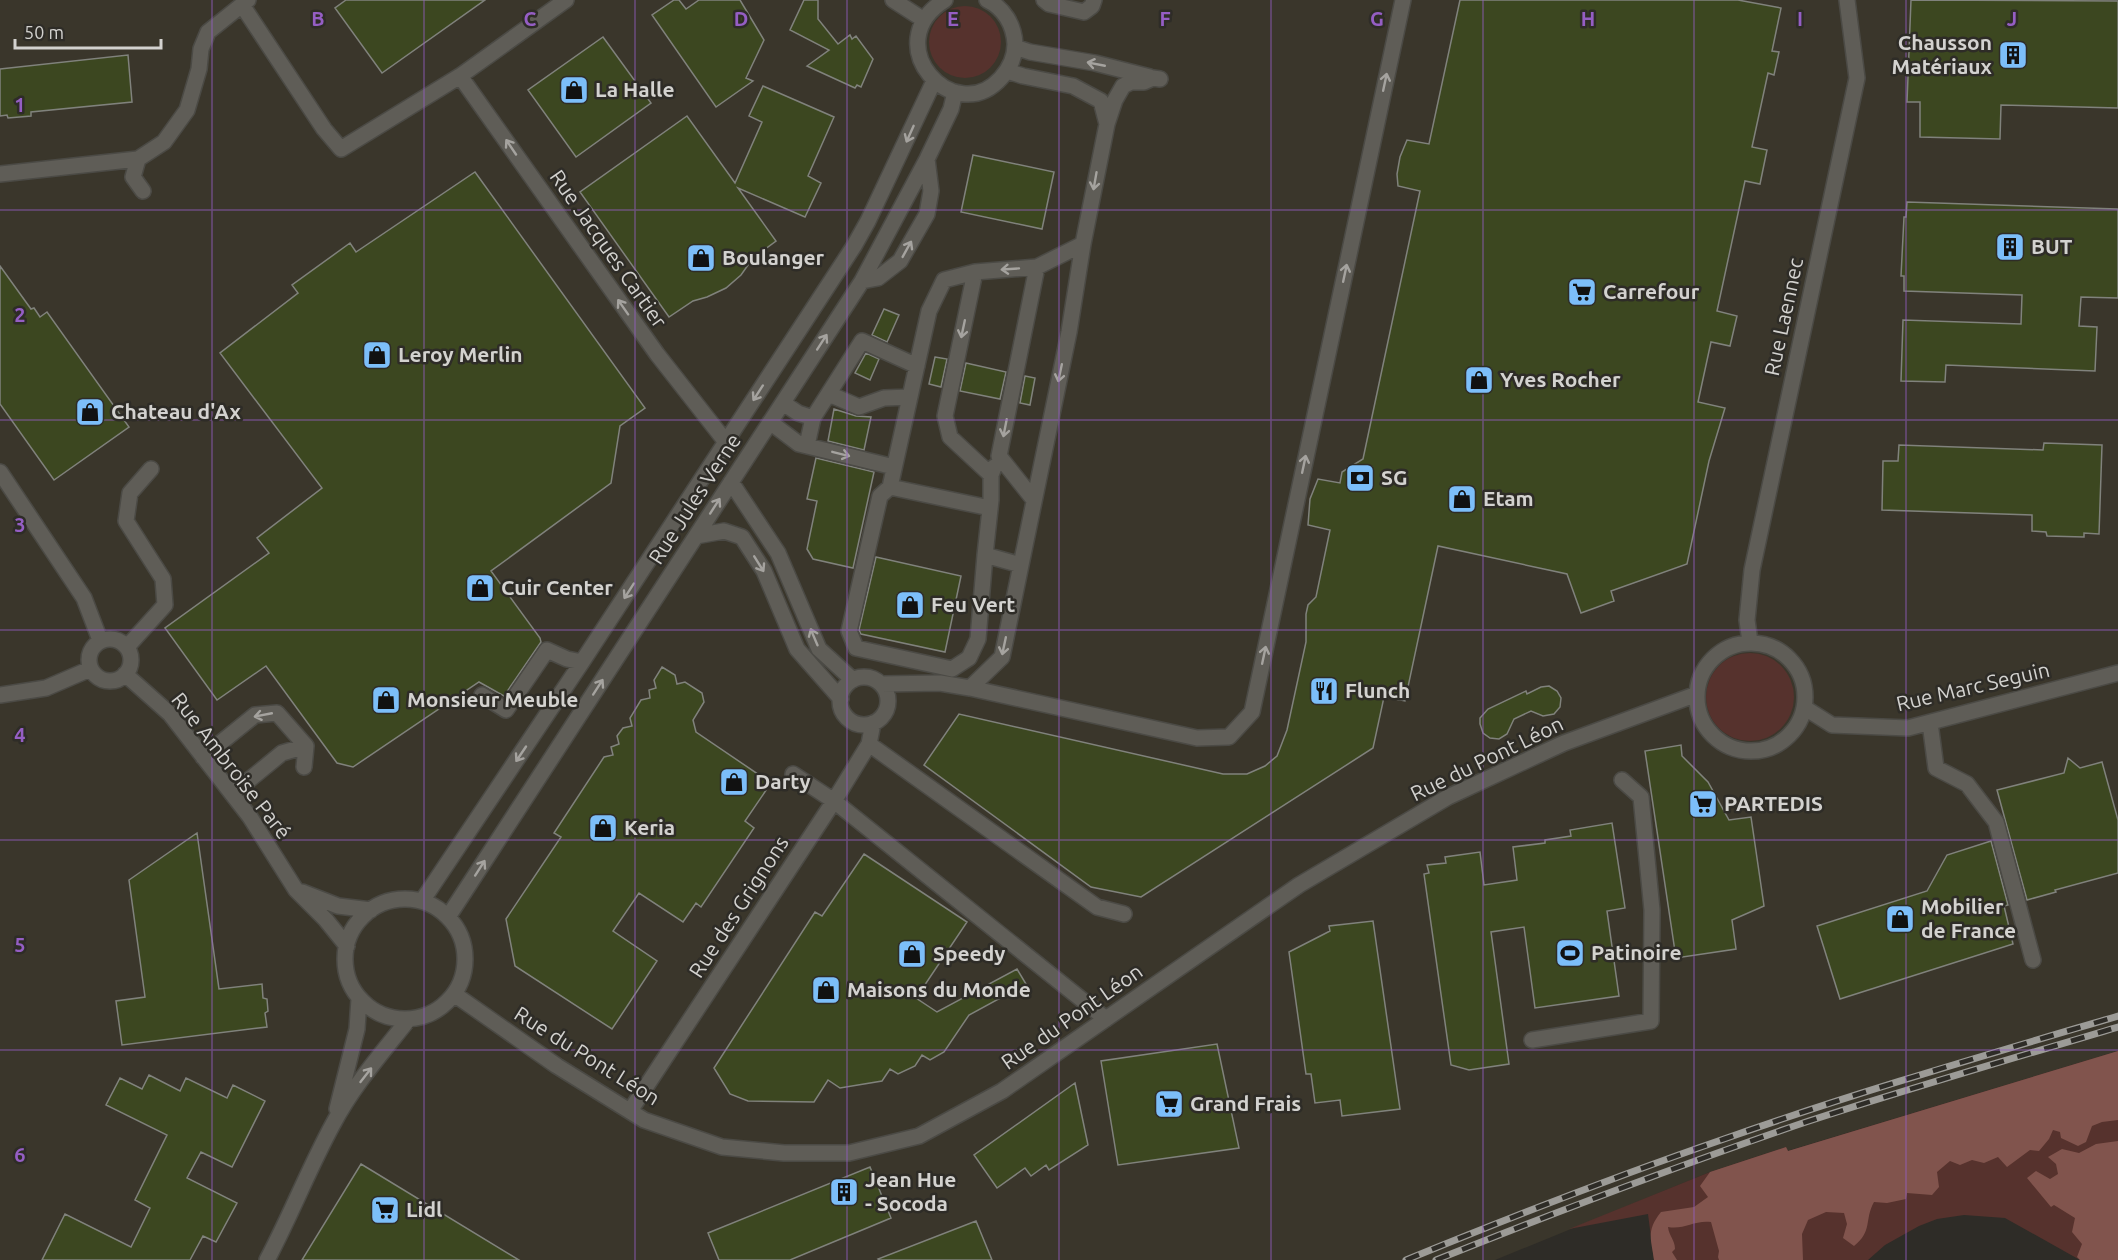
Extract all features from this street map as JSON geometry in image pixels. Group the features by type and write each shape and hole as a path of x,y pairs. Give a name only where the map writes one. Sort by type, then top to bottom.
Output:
{"street":[{"path":"0,174 138,159 164,142 187,110 199,69 201,49 208,32 246,1 324,129 341,149 460,76 566,0"},
{"path":"893,0 924,20"},
{"path":"945,0 924,20 919,32 918,52 925,71 934,81 956,92 970,93 985,90 997,82 1007,71 1015,48 1010,22 991,1"},
{"path":"1044,0 1049,4 1084,12 1092,6 1094,0"},
{"path":"882,684 886,691 888,706 885,714 873,723 865,725 850,720 844,714 842,691 853,680 868,677 882,684 940,683 970,688 1197,738 1229,737 1252,712 1403,0"},
{"name":"Rue Laennec","path":"1750,642 1747,620 1752,570 1857,78 1847,0"},
{"path":"970,688 1002,657 1077,291 1083,244 1107,124 1115,100 1123,86 1131,82 1156,79 1105,65 1015,48"},
{"path":"1007,71 1073,86 1101,101 1107,124"},
{"name":"Rue Jacques Cartier","path":"460,76 657,354 726,442"},
{"name":"Rue Jules Verne","path":"422,901 582,662 868,221 934,81"},
{"name":"Rue Jules Verne","path":"448,917 862,281 927,159 951,109 956,92"},
{"path":"138,159 133,177 143,191"},
{"path":"862,281 878,278 900,261 927,214 931,191 927,159"},
{"path":"1037,267 999,456 991,475 978,639 969,658 951,669 856,648 849,631 880,496 890,487 929,311 944,280 975,272 1037,267 1083,244"},
{"path":"975,272 945,416 950,437 991,475"},
{"path":"807,445 813,418 862,341 917,366"},
{"path":"829,394 859,407 884,398 910,397"},
{"path":"783,403 798,413 813,418"},
{"path":"770,422 799,444 894,467"},
{"path":"999,456 1034,500"},
{"path":"127,646 165,605 164,579 126,521 130,493 151,469"},
{"path":"0,472 84,598 100,640"},
{"path":"731,482 778,553 819,649 853,680"},
{"path":"890,487 990,508"},
{"path":"696,536 724,531 742,537 764,571 797,649 841,699"},
{"path":"985,555 1021,565"},
{"path":"114,639 127,646 131,661 120,679 105,681 90,669 88,663 90,650 100,640 114,639"},
{"path":"1750,642 1766,644 1781,651 1802,675 1806,691 1805,708 1798,725 1787,739 1771,748 1754,752 1736,750 1719,742 1706,729 1699,712 1696,694 1707,664 1719,652 1734,645 1750,642"},
{"path":"482,695 506,710 547,650 567,659 582,662"},
{"path":"0,695 46,688 90,669"},
{"name":"Rue Marc Seguin","path":"1805,708 1832,725 1908,728 2118,673"},
{"name":"Rue Ambroise Paré","path":"125,674 170,714 250,817 296,890 326,920 347,946"},
{"name":"Rue du Pont Léon","path":"454,994 557,1066 644,1120 722,1147 784,1153 849,1153 919,1136 1002,1090 1299,885 1448,797 1564,743 1696,694"},
{"path":"203,757 255,715 277,712 306,746 304,767"},
{"name":"Rue des Grignons","path":"630,1110 834,801 869,744 873,723"},
{"path":"1930,723 1936,768 1967,784 1996,822 2032,960"},
{"path":"869,744 1097,907 1124,914"},
{"path":"232,794 282,753 306,746"},
{"path":"793,774 834,801 1106,1019"},
{"path":"1532,1040 1651,1021 1652,910 1641,797 1622,780"},
{"path":"296,890 338,906 371,910"},
{"path":"409,899 422,901 437,908 448,917 462,938 465,967 454,994 442,1007 426,1016 408,1020 390,1018 373,1011 359,999 350,983 345,965 351,932 360,920 371,910 389,902 409,899"},
{"path":"333,1123 357,1029 359,999"},
{"path":"267,1260 289,1220 333,1123 356,1087 408,1020"}],"shaded area":[{"path":"0,0 2118,0 2118,1051 1787,1151 1786,1147 1710,1172 1495,1260 0,1260"},
{"path":"972,6 991,16 999,28 1001,42 999,56 991,68 979,76 958,78 939,68 931,56 929,35 939,16 951,8"},
{"path":"1750,653 1767,656 1781,666 1791,680 1794,697 1791,714 1781,728 1767,738 1750,741 1733,738 1719,728 1709,714 1706,697 1709,680 1719,666 1733,656"},
{"path":"2118,1051 2118,1260 2080,1260 2005,1218 1964,1215 1937,1219 1919,1226 1885,1245 1868,1260 1654,1260 1648,1214 1569,1229 1710,1172 1786,1147 1788,1151"},
{"path":"2118,1051 2118,1120 2092,1126 2086,1142 2078,1146 2061,1138 2060,1132 2053,1130 2039,1151 2030,1150 2007,1167 1998,1157 1984,1163 1972,1160 1960,1165 1950,1161 1937,1172 1939,1187 1932,1195 1907,1193 1906,1199 1887,1203 1874,1202 1864,1235 1854,1246 1843,1238 1847,1224 1844,1213 1826,1212 1808,1220 1802,1234 1803,1260 1719,1260 1719,1251 1711,1222 1699,1222 1674,1228 1668,1227 1675,1246 1672,1252 1677,1260 1654,1260 1651,1230 1656,1219 1661,1212 1694,1207 1708,1197 1700,1186 1710,1172 1786,1147 1788,1151"},
{"path":"2118,1141 2118,1260 2080,1260 2077,1257 2082,1244 2072,1232 2075,1218 2054,1205 2051,1207 2027,1178 2036,1171 2050,1179 2058,1174 2056,1164 2048,1157 2062,1149 2079,1153 2096,1144"}],"building":[{"path":"346,0 485,0 382,73 335,8"},
{"path":"674,0 679,0 686,9 699,0 740,0 764,40 746,78 753,81 716,107 652,15"},
{"path":"804,0 818,0 818,19 838,44 850,35 852,39 856,36 873,59 861,87 857,85 855,88 807,66 829,50 790,30"},
{"path":"1460,0 1738,0 1781,8 1772,51 1779,52 1774,75 1768,73 1752,147 1767,150 1760,184 1745,181 1717,311 1737,316 1730,346 1711,342 1698,402 1725,408 1709,461 1687,564 1611,591 1614,601 1581,613 1567,574 1438,546 1405,701 1384,697 1373,748 1141,897 1091,887 924,765 959,714 1223,774 1247,774 1265,766 1277,756 1287,730 1306,642 1308,605 1316,597 1330,530 1308,525 1310,499 1318,479 1340,483 1342,472 1363,459 1420,191 1398,186 1397,174 1400,157 1407,140 1429,144"},
{"name":"Chausson Matériaux","path":"1911,0 2118,1 2118,108 2001,105 2000,139 1920,137 1920,102 1907,102"},
{"path":"603,37 651,103 576,157 528,90"},
{"path":"128,55 132,102 31,112 31,116 8,118 7,115 0,116 0,69"},
{"path":"763,86 834,117 808,176 821,183 805,217 738,188 776,241 753,258 741,275 726,288 693,301 669,317 580,192 687,116 735,183 762,122 749,116"},
{"path":"973,155 1054,172 1042,229 961,212"},
{"path":"475,172 645,408 620,426 611,483 491,571 541,642 504,696 479,682 353,767 337,763 266,666 217,700 165,628 269,553 257,538 322,488 220,353 298,293 292,285 350,243 356,252"},
{"name":"BUT","path":"1907,202 2118,209 2118,298 2081,297 2079,326 2097,327 2095,371 1946,365 1945,382 1901,381 1903,320 2021,324 2022,295 1904,291 1904,276 1901,276"},
{"path":"0,266 31,309 34,308 40,317 47,312 129,427 54,480 0,404"},
{"path":"884,309 899,315 887,342 872,335"},
{"path":"866,353 879,359 870,380 855,373"},
{"path":"935,357 947,359 941,387 929,384"},
{"path":"966,363 1006,372 1000,399 960,391"},
{"path":"1025,376 1035,378 1030,405 1020,403"},
{"path":"834,409 856,416 871,417 864,450 828,441"},
{"path":"2044,443 2102,445 2099,534 2084,533 2084,537 2047,536 2046,532 2032,531 2032,515 1882,510 1883,461 1898,461 1899,445 2043,450"},
{"path":"816,458 874,472 853,568 813,559 807,549 817,501 807,499"},
{"name":"Feu Vert","path":"876,557 961,576 945,652 861,634 859,630"},
{"path":"662,667 675,675 677,684 685,682 702,693 704,702 693,720 696,732 771,783 745,821 754,828 701,907 696,903 683,922 639,893 613,931 657,961 612,1029 515,966 506,919 561,837 554,833 604,757 613,755 611,747 619,744 617,736 623,728 632,726 630,718 641,700 650,698 649,690 656,688 654,680"},
{"path":"1549,686 1557,691 1561,698 1560,707 1554,714 1543,716 1531,711 1514,719 1507,734 1499,739 1490,738 1483,733 1480,718 1488,709 1526,691 1527,694"},
{"path":"1681,745 1682,756 1708,782 1729,820 1751,817 1764,906 1732,920 1736,949 1676,958 1645,751"},
{"path":"2068,758 2080,768 2102,762 2118,820 2118,873 2027,900 1997,790 2064,773"},
{"path":"1612,823 1625,908 1607,911 1619,996 1535,1008 1524,927 1491,932 1509,1064 1469,1070 1451,1065 1424,874 1429,873 1427,865 1446,863 1445,857 1480,852 1484,885 1517,880 1513,847 1545,843 1545,840 1571,836 1570,830"},
{"path":"197,833 219,989 262,984 263,998 267,999 268,1011 265,1013 267,1027 122,1045 116,1001 145,997 129,880"},
{"path":"1991,841 2008,905 2004,906 2013,944 1840,999 1817,926 1927,891 1947,855"},
{"path":"864,854 967,922 916,998 937,1012 1017,969 1026,984 969,1015 944,1052 930,1060 922,1055 915,1066 898,1074 890,1069 882,1081 840,1088 828,1080 814,1102 748,1101 730,1094 714,1068 815,912 822,916"},
{"path":"1373,921 1400,1109 1342,1116 1340,1100 1315,1103 1311,1074 1306,1074 1289,952 1330,931 1329,926"},
{"name":"Grand Frais","path":"1217,1044 1239,1148 1118,1165 1101,1061"},
{"path":"149,1075 180,1091 186,1078 227,1098 233,1085 265,1101 232,1167 201,1152 187,1178 237,1203 216,1242 203,1236 190,1260 42,1260 65,1214 131,1247 150,1208 135,1200 167,1135 106,1105 120,1078 142,1089"},
{"path":"1075,1083 1088,1145 1049,1170 1046,1165 1031,1176 1025,1168 997,1188 974,1155"},
{"name":"Lidl","path":"361,1164 519,1260 302,1260"},
{"name":"Jean Hue - Socoda","path":"870,1167 891,1218 790,1260 719,1260 708,1233"},
{"name":"Jean Hue - Socoda","path":"976,1221 992,1260 878,1259"}],"railway":[{"path":"1406,1260 1604,1182 1773,1122 2118,1016"},
{"path":"1436,1260 1616,1190 1797,1125 2118,1027"}],"place":[{"name":"Chausson Matériaux","path":"2013,55"},
{"name":"La Halle","path":"574,90"},
{"name":"BUT","path":"2010,247"},
{"name":"Boulanger","path":"701,258"},
{"name":"Carrefour","path":"1582,292"},
{"name":"Leroy Merlin","path":"377,355"},
{"name":"Yves Rocher","path":"1479,380"},
{"name":"Chateau d'Ax","path":"90,412"},
{"name":"SG","path":"1360,478"},
{"name":"Etam","path":"1462,499"},
{"name":"Cuir Center","path":"480,588"},
{"name":"Feu Vert","path":"910,605"},
{"name":"Flunch","path":"1324,691"},
{"name":"Monsieur Meuble","path":"386,700"},
{"name":"Darty","path":"734,782"},
{"name":"PARTEDIS","path":"1703,804"},
{"name":"Keria","path":"603,828"},
{"name":"Mobilier de France","path":"1900,919"},
{"name":"Patinoire","path":"1570,953"},
{"name":"Speedy","path":"912,954"},
{"name":"Maisons du Monde","path":"826,990"},
{"name":"Grand Frais","path":"1169,1104"},
{"name":"Jean Hue - Socoda","path":"844,1192"},
{"name":"Lidl","path":"385,1210"}]}
